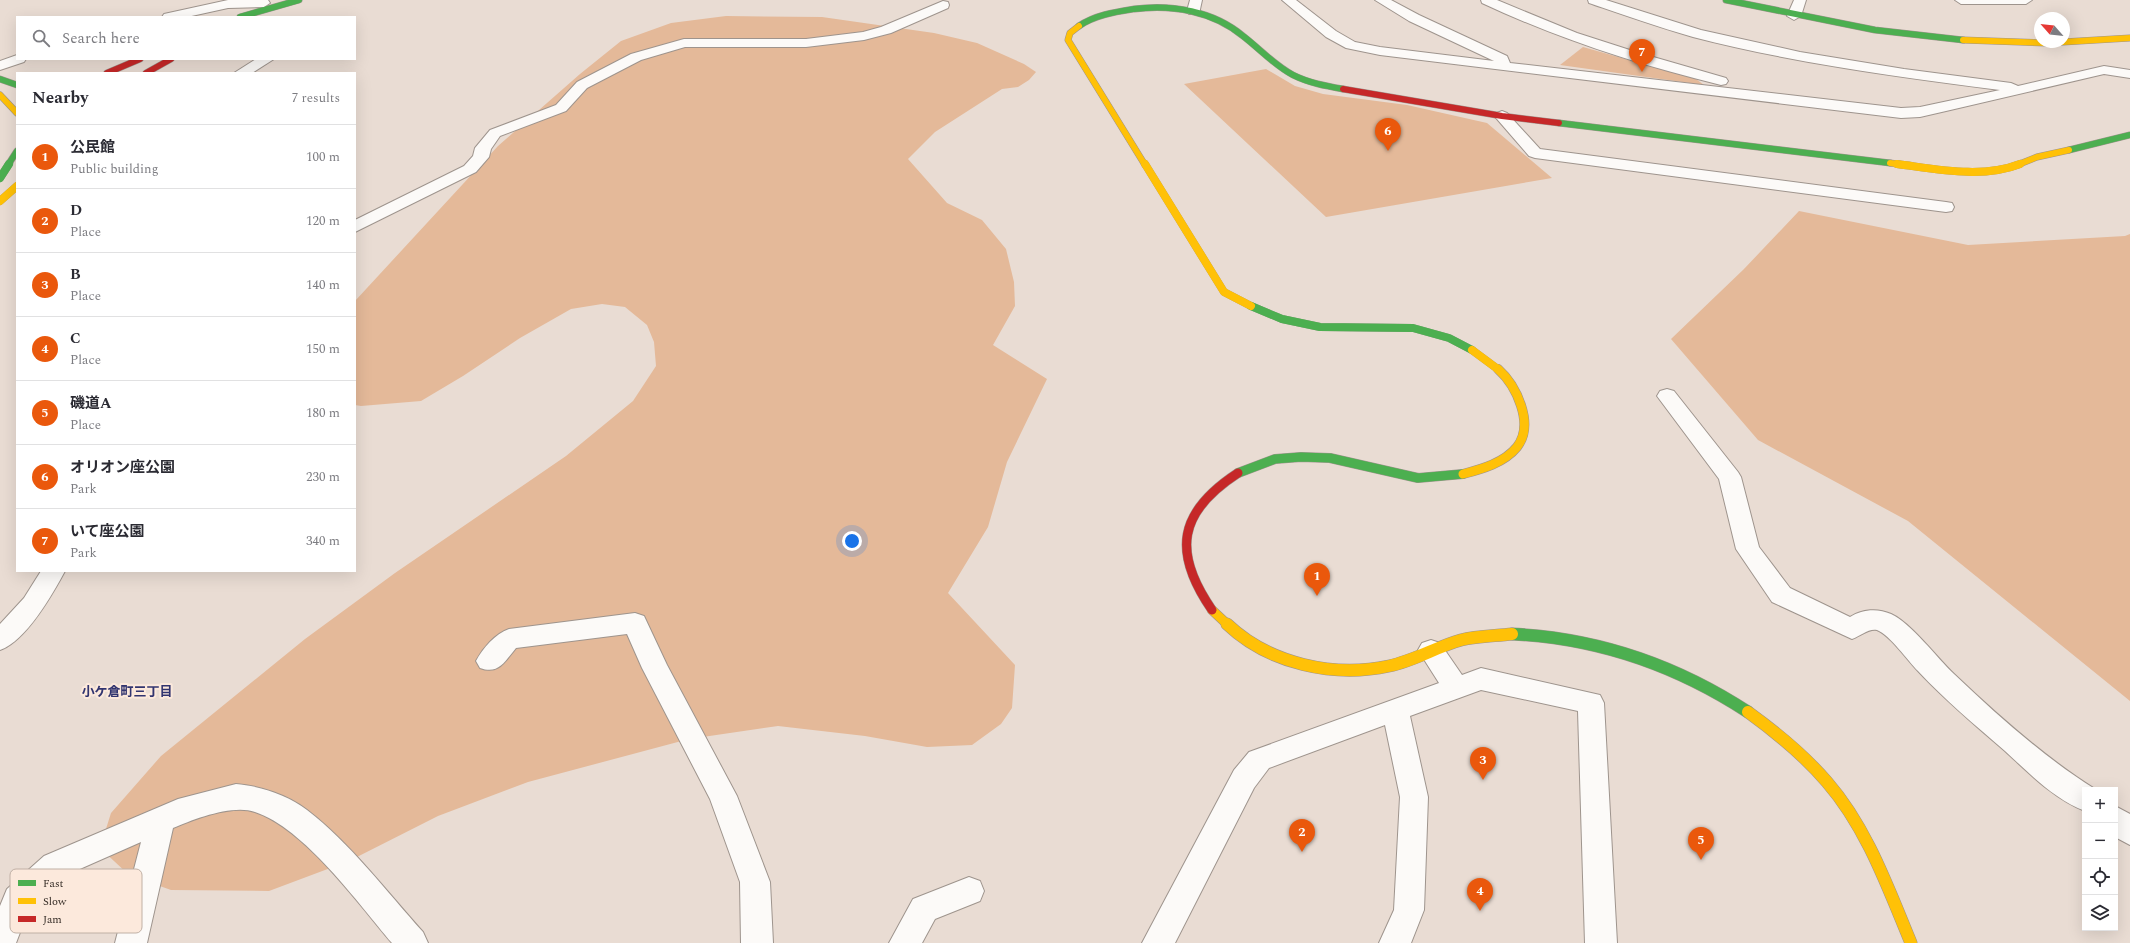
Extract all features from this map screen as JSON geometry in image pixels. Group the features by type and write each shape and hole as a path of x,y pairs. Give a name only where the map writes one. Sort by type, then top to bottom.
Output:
{"main road":[{"path":"243,16 299,0"},
{"path":"1726,0 1794,16 1856,27 1972,40 2028,43 2130,38"},
{"path":"269,16 311,2"},
{"path":"1911,943 1890,891 1863,834 1847,809 1812,764 1764,722 1700,683 1646,660 1566,638 1501,634 1470,638 1431,650 1387,667 1356,670 1324,668 1290,661 1256,646 1230,629 1204,602 1189,571 1185,541 1190,516 1211,490 1240,472 1277,458 1322,457 1418,478 1466,474 1496,463 1512,452 1523,435 1524,405 1517,390 1499,368 1473,349 1450,338 1414,328 1386,326 1348,329 1318,327 1286,321 1253,309 1224,292 1068,40 1070,33 1083,23 1105,14 1126,9 1195,6 1240,33 1285,71 1312,84 1417,100 1502,116 1954,172 1986,171 2012,167 2044,156 2130,135"},
{"path":"109,72 138,60"},
{"path":"148,72 169,60"},
{"path":"0,79 16,85"},
{"path":"0,95 15,109"},
{"path":"0,178 8,168 16,153"},
{"path":"0,201 16,187"}],"street":[{"path":"1288,0 1331,34 1351,45 1380,52 1782,98 1830,106 1901,113 1920,112 2104,70 2130,74"},
{"path":"1381,0 1414,18 1502,59 1503,66"},
{"path":"1486,0 1514,14 1592,44 1782,98"},
{"path":"1594,0 1664,24 1776,54 1859,68 2025,89"},
{"path":"1794,16 1800,0"},
{"path":"1961,0 2026,0"},
{"path":"174,16 228,4 268,1"},
{"path":"236,16 268,1"},
{"path":"356,226 470,169 481,157 483,148 495,133 561,108 582,85 636,57 684,43 806,43 864,36 886,30 943,4"},
{"path":"0,66 16,60"},
{"path":"243,72 265,60"},
{"path":"1502,116 1535,153 1946,207"},
{"path":"1667,396 1730,476 1748,549 1781,595 1852,629 1865,620 1883,621 1904,638 1926,663 1960,696 2058,780 2082,796"},
{"path":"0,640 33,605 52,572"},
{"path":"489,661 509,639 636,623 655,668 723,796 754,882 757,943"},
{"path":"1431,650 1456,688"},
{"path":"1158,943 1244,779 1259,760 1481,679 1590,703 1601,943"},
{"path":"1395,710 1414,797 1409,910 1395,943"},
{"path":"51,869 54,866 188,808 236,797 258,799 296,818 326,845 412,943"},
{"path":"142,898 161,819"},
{"path":"2118,822 2130,832"},
{"path":"905,943 924,909 969,891"},
{"path":"0,943 10,919"},
{"path":"131,943 133,933"}],"shaded area":[{"path":"726,16 822,17 934,33 977,43 1024,64 1036,72 1029,80 1018,87 1002,89 935,132 908,159 947,203 982,220 1006,249 1014,282 1015,306 993,345 1047,379 1007,462 988,527 948,593 1015,665 1012,708 1001,724 972,745 927,747 865,736 778,726 689,739 528,782 438,816 349,861 269,891 171,890 142,880 142,869 123,869 100,848 111,813 161,756 305,639 395,573 566,456 633,401 656,366 654,342 647,325 625,307 602,304 571,309 520,338 463,376 421,401 356,405 356,300 498,146 580,74 621,41 671,23"},
{"path":"1583,47 1696,79 1704,85 1560,65"},
{"path":"1266,69 1295,86 1323,94 1407,105 1487,123 1552,178 1326,217 1184,84"},
{"path":"1799,211 1968,245 2125,236 2130,234 2130,701 1908,521 1758,440 1671,339 1744,269"}],"traffic: fast":[{"path":"243,16 299,0"},
{"path":"1726,0 1875,30 1963,40"},
{"path":"1079,26 1096,17 1128,10 1158,7 1187,10 1215,19 1229,26 1241,34 1274,63 1293,75 1314,83 1343,89"},
{"path":"0,79 16,85"},
{"path":"1559,123 1890,163"},
{"path":"2069,150 2130,135"},
{"path":"0,178 16,153"},
{"path":"1251,306 1282,319 1320,327 1413,328 1449,338 1472,350"},
{"path":"1238,473 1275,459 1301,457 1330,458 1418,478 1463,474"},
{"path":"1512,634 1542,635 1573,639 1604,646 1636,656 1666,667 1696,681 1748,712"}],"traffic: slow":[{"path":"1079,26 1070,33 1068,40 1224,292 1251,306"},
{"path":"1963,40 1984,42 2046,43 2130,38"},
{"path":"0,95 16,112"},
{"path":"1890,163 1954,171 1986,171 2012,167 2037,157 2069,150"},
{"path":"0,201 16,187"},
{"path":"1463,474 1485,467 1512,453 1519,444 1523,432 1522,409 1514,388 1500,371 1472,350"},
{"path":"1212,610 1229,627 1249,641 1271,653 1294,662 1318,668 1342,671 1366,670 1390,666 1461,640 1512,634"},
{"path":"1748,712 1781,736 1804,757 1828,783 1844,804 1870,848 1911,943"}],"traffic: jam":[{"path":"109,72 138,60"},
{"path":"148,72 169,60"},
{"path":"1343,89 1502,116 1559,123"},
{"path":"1212,610 1199,591 1190,572 1186,553 1187,534 1193,517 1203,501 1218,486 1238,473"}],"place":[{"name":"いて座公園","path":"1642,72"},
{"name":"オリオン座公園","path":"1388,151"},
{"name":"公民館","path":"1317,596"},
{"name":"B","path":"1483,780"},
{"name":"D","path":"1302,852"},
{"name":"磯道A","path":"1701,860"},
{"name":"C","path":"1480,911"}],"district":[{"name":"小ケ倉町三丁目","path":"127,691"}]}
